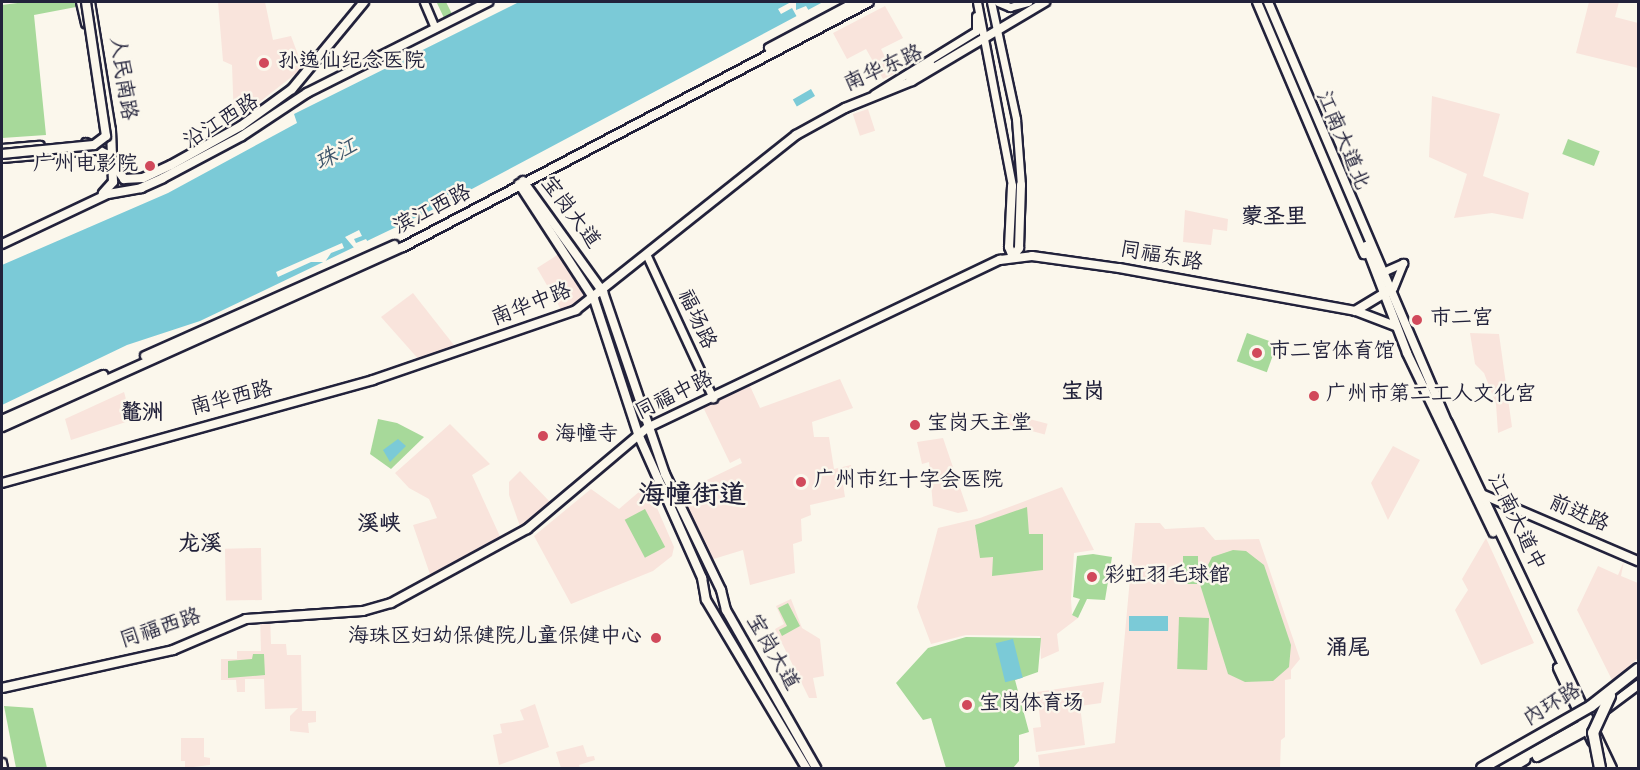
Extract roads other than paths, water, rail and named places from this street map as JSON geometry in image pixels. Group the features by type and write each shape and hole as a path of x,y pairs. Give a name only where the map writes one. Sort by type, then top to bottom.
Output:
{"highway":[{"name":"内环路","path":"1480,767 1577,715 1638,670"},
{"name":"内环路","path":"1498,761 1594,711 1638,677"},
{"path":"1600,768 1593,746 1594,727 1617,687"},
{"path":"1510,768 1519,756"}],"main road":[{"name":"人民南路","path":"81,2 102,122 101,136 90,146"},
{"name":"人民南路","path":"88,2 108,105 113,182 90,202"},
{"path":"2,156 94,145 106,136 88,2"},
{"path":"319,87 310,85 306,76 364,2"},
{"name":"沿江西路","path":"2,244 90,202 164,178 231,142 319,87 488,2"},
{"name":"滨江西路","path":"2,420 387,248 522,183 856,2"},
{"name":"滨江西路","path":"2,427 375,260 869,2"},
{"name":"南华东路","path":"769,154 821,120 912,81 981,32 999,27 1045,2"},
{"path":"1257,2 1385,294"},
{"name":"江南大道北","path":"1268,2 1385,294"},
{"name":"江南大道北","path":"1268,2 1393,288"},
{"path":"868,98 930,64"},
{"name":"沿江西路","path":"112,162 124,179 148,176 241,126 306,76"},
{"path":"2,156 90,146"},
{"path":"2,149 90,146 103,151 112,162"},
{"name":"南华中路","path":"333,391 562,317 603,292 769,154"},
{"name":"宝岗大道","path":"522,183 603,292 646,428 719,587 726,610 806,768"},
{"name":"宝岗大道","path":"522,183 594,299 638,434 710,604 779,713"},
{"path":"1017,185 1021,231 1019,248 1013,256 1009,247 1017,185"},
{"path":"1011,230 1021,231"},
{"name":"同福中路","path":"332,613 391,603 527,529 646,428 1013,256"},
{"name":"同福东路","path":"1013,256 1137,271 1355,311 1395,326"},
{"path":"1355,311 1393,288"},
{"name":"江南大道中","path":"1393,288 1480,493 1583,710 1586,725 1605,768"},
{"name":"江南大道中","path":"1385,294 1395,326 1470,490 1583,710"},
{"name":"南华西路","path":"2,483 333,391"},
{"name":"前进路","path":"1470,490 1638,561"},
{"path":"705,591 719,587"},
{"path":"710,604 723,597"},
{"name":"同福西路","path":"2,688 173,650 246,619 332,613"},
{"path":"1519,756 1536,740 1583,710 1638,664"},
{"path":"1504,768 1638,670"},
{"path":"1480,767 1550,750 1638,685"},
{"path":"1519,756 1586,725"},
{"name":"江南大道中","path":"1586,725 1610,758 1612,768"},
{"name":"宝岗大道","path":"789,731 816,768"},
{"path":"2,763 3,768"}],"street":[{"path":"424,2 435,28"},
{"path":"976,2 1017,185"},
{"path":"991,2 999,27 1019,142 1017,185"},
{"path":"998,2 1014,7 1028,2"},
{"path":"1022,14 1032,2"},
{"name":"福场路","path":"648,256 713,398"},
{"path":"1385,271 1403,263 1393,288"}],"water":[{"name":"珠江","path":"519,2 823,2 438,207 200,321 127,345 2,405 2,265 168,193 297,123 294,114"},
{"path":"811,89 815,96 797,106 793,100"},
{"path":"398,439 406,446 390,462 383,450"},
{"path":"1129,616 1168,616 1168,631 1129,631"},
{"path":"1013,639 1023,678 1005,682 996,643"}],"place":[{"name":"孙逸仙纪念医院","path":"264,63"},
{"name":"广州电影院","path":"150,166"},
{"name":"市二宫","path":"1417,320"},
{"name":"市二宫体育馆","path":"1257,353"},
{"name":"广州市第二工人文化宫","path":"1314,396"},
{"name":"宝岗天主堂","path":"915,425"},
{"name":"海幢寺","path":"543,436"},
{"name":"广州市红十字会医院","path":"801,482"},
{"name":"彩虹羽毛球館","path":"1092,577"},
{"name":"海珠区妇幼保健院儿童保健中心","path":"656,638"},
{"name":"宝岗体育场","path":"967,705"}],"district":[{"name":"蒙圣里","path":"1274,219"},
{"name":"宝岗","path":"1083,394"},
{"name":"鼇洲","path":"142,415"},
{"name":"海幢街道","path":"692,498"},
{"name":"溪峡","path":"379,526"},
{"name":"龙溪","path":"200,546"},
{"name":"涌尾","path":"1348,650"}]}
